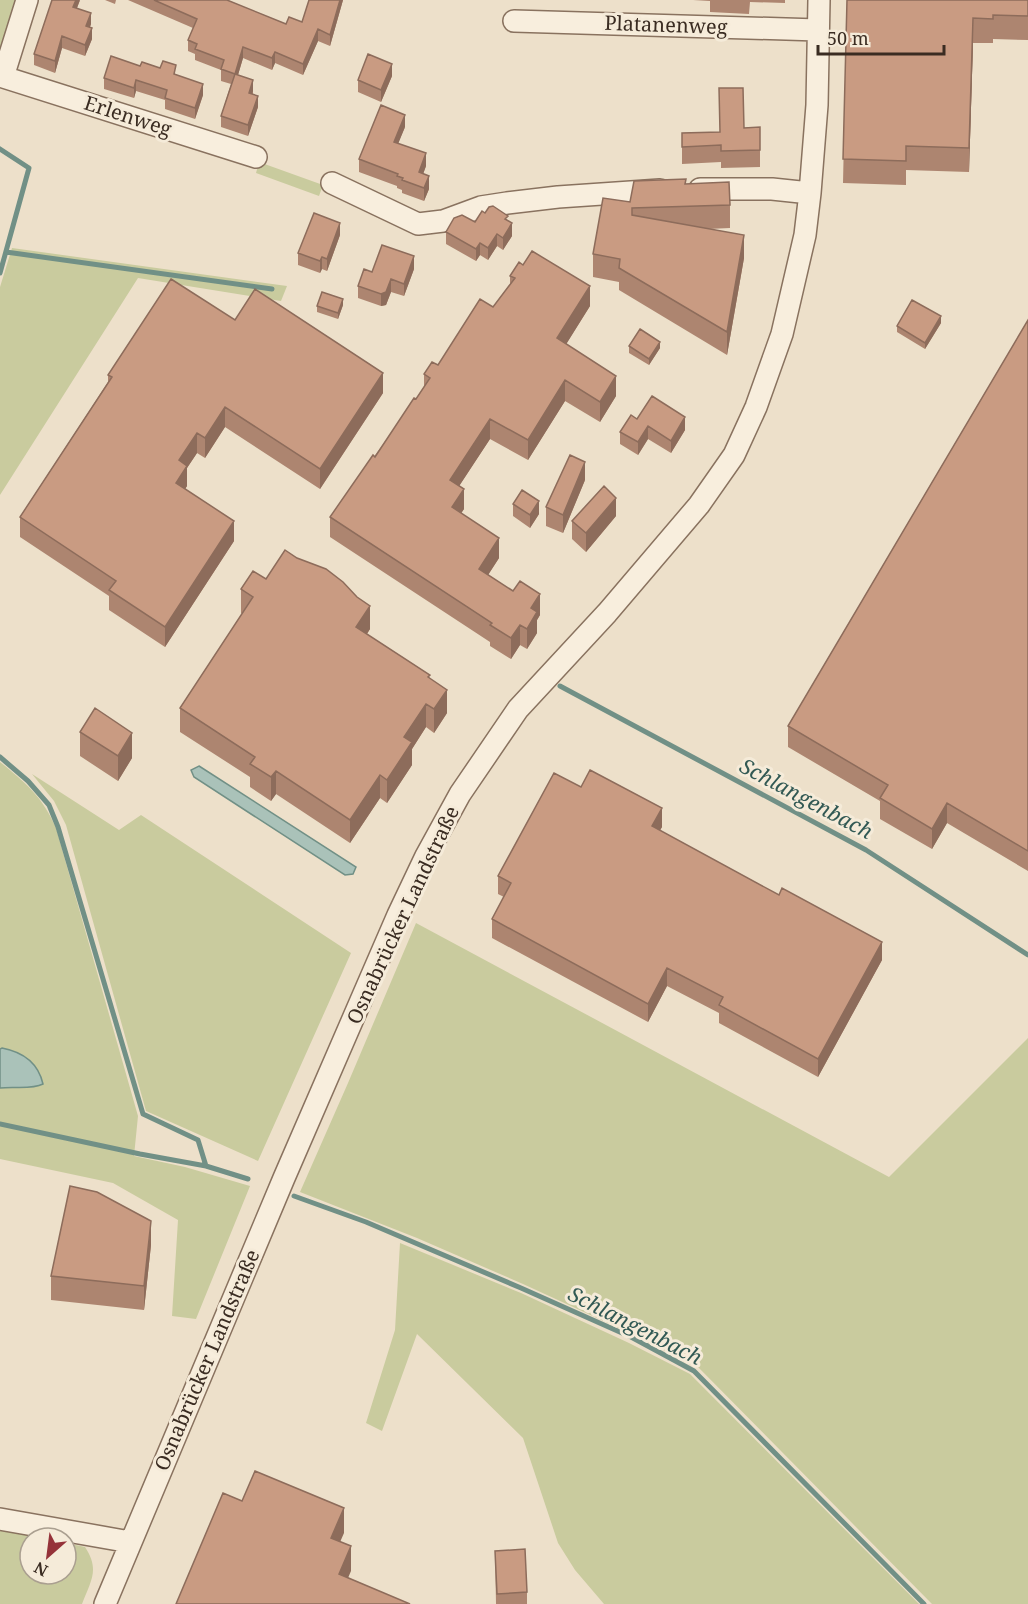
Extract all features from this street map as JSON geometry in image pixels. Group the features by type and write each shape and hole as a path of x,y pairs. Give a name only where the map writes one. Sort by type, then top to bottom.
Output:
{"street":[{"path":"2,76 27,0"},
{"name":"Osnabrücker Landstraße","path":"105,1604 398,915 426,856 460,794 518,709 607,613 699,505 734,454 756,407 782,334 796,279 810,193 817,105 819,0"},
{"name":"Platanenweg","path":"514,21 818,30"},
{"name":"Erlenweg","path":"2,76 256,157"},
{"path":"332,183 418,224 443,221 481,207 558,197 668,189 772,189 810,193"},
{"path":"0,1519 130,1542"}],"green space":[{"path":"0,0 16,0 0,50"},
{"path":"259,162 323,185 319,196 256,173"},
{"path":"12,248 287,286 281,301 138,278 0,495 0,287"},
{"path":"0,762 32,791 45,807 56,828 138,1116 134,1156 185,1167 250,1186 196,1319 172,1316 178,1220 113,1183 0,1159"},
{"path":"32,774 119,830 141,815 351,953 258,1161 146,1111 66,825 54,801"},
{"path":"416,923 889,1177 1028,1038 1028,1604 932,1604 698,1367 523,1284 417,1238 300,1192"},
{"path":"400,1243 521,1293 690,1374 919,1604 604,1604 575,1570 558,1543 523,1438 417,1334 382,1431 366,1423 395,1330"},
{"path":"0,1528 18,1532 18,1586 78,1586 78,1546 85,1547 90,1555 93,1569 82,1604 0,1604"}],"shaded area":[{"path":"199,766 356,867 353,874 345,875 194,777 191,770"},
{"path":"0,1049 17,1052 28,1059 41,1076 43,1084 33,1087 0,1088"}],"building":[{"path":"52,0 76,0 73,7 91,13 86,26 92,28 85,45 62,36 55,61 34,54"},
{"path":"154,0 227,0 286,24 289,17 302,22 309,0 340,0 330,35 318,29 303,64 275,52 272,58 243,47 235,74 221,69 224,60 195,49 197,44 188,40 197,19"},
{"path":"847,0 1028,0 1028,16 993,15 993,19 973,18 969,148 906,146 906,161 843,159"},
{"path":"368,54 392,64 381,90 358,80"},
{"path":"111,56 140,66 142,62 160,68 163,61 176,65 174,74 203,84 195,108 165,98 167,90 136,80 134,88 104,78"},
{"path":"235,74 253,80 249,93 258,96 248,125 221,116"},
{"path":"719,88 743,88 744,128 760,127 760,150 721,151 721,145 682,147 682,133 720,132"},
{"path":"381,105 405,115 394,142 426,153 419,172 429,176 424,188 402,180 403,178 397,176 398,174 359,159"},
{"path":"686,179 685,184 729,182 730,205 632,208 632,215 744,235 727,332 619,268 620,259 593,254 603,198 630,202 634,181"},
{"path":"493,206 508,216 505,219 512,223 503,238 497,234 488,248 480,243 476,249 446,232 454,218 462,215 475,222 482,211 485,213 489,207"},
{"path":"314,213 340,223 327,259 322,257 320,261 298,253"},
{"path":"382,245 414,256 404,284 391,279 386,292 381,294 358,286 364,269 372,272"},
{"path":"532,251 590,286 557,338 616,376 600,402 565,380 528,440 490,419 450,480 464,489 452,507 499,538 479,569 513,591 520,581 540,594 531,608 537,612 527,629 520,625 511,638 490,625 492,623 330,517 430,378 424,374 432,362 438,365 480,299 493,307 515,278 510,276 519,262 523,265"},
{"path":"171,279 235,320 255,289 383,373 320,469 225,407 205,438 197,433 179,460 187,466 176,483 234,521 165,627 109,590 116,581 20,517 112,377 108,375"},
{"path":"322,292 343,299 338,313 317,306"},
{"path":"912,300 941,316 925,343 897,326"},
{"path":"1028,320 1028,851 947,803 932,829 880,798 888,785 788,726"},
{"path":"640,329 660,342 649,359 629,346"},
{"path":"652,396 685,417 671,441 648,426 638,442 620,432 631,415 637,419"},
{"path":"570,455 585,462 563,515 546,507"},
{"path":"604,486 616,498 586,533 572,521"},
{"path":"522,490 539,501 530,515 513,504"},
{"path":"285,550 297,558 326,569 343,582 357,597 370,606 356,627 430,675 428,677 447,690 434,709 426,704 404,737 412,742 387,780 380,775 350,820 276,771 271,777 250,764 255,757 180,708 253,597 241,589 253,571 266,579"},
{"path":"95,708 132,733 118,756 80,732"},
{"path":"590,770 662,808 652,826 779,895 782,888 882,942 818,1059 719,1005 723,997 667,968 648,1004 492,919 511,883 498,876 554,773 581,787"},
{"path":"70,1186 97,1192 151,1221 144,1286 51,1276"},
{"path":"255,1471 344,1508 331,1538 351,1546 339,1574 410,1604 176,1604 223,1493 242,1501"},
{"path":"525,1549 527,1592 497,1594 495,1551"}],"waterway":[{"path":"0,149 29,168 0,273"},
{"path":"6,252 272,289"},
{"name":"Schlangenbach","path":"560,686 866,850 1028,955"},
{"path":"0,757 28,781 49,805 58,827 143,1114 198,1140 206,1166"},
{"path":"0,1124 206,1166 248,1179"},
{"name":"Schlangenbach","path":"294,1196 366,1222 521,1288 631,1337 694,1371 924,1604"}]}
